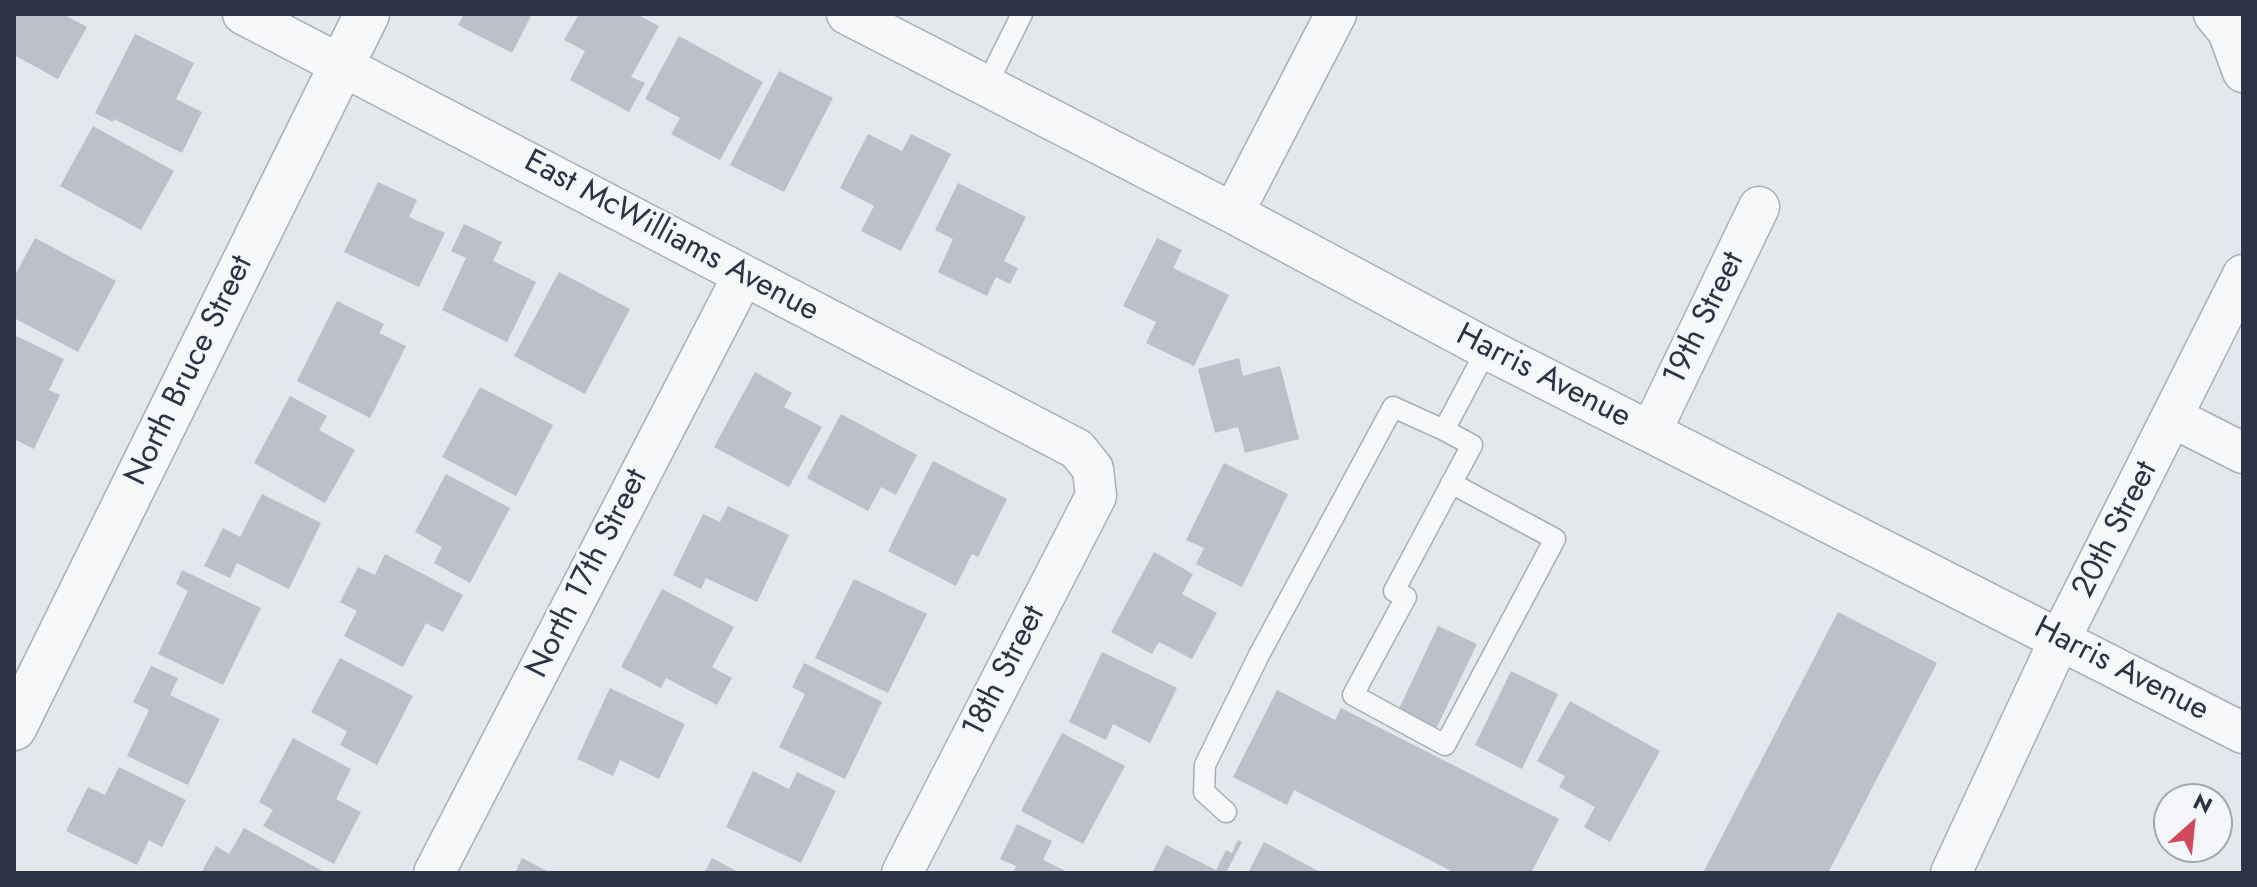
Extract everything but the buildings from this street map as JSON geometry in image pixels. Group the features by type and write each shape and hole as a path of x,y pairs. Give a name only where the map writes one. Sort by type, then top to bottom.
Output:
{"street":[{"name":"East McWilliams Avenue","path":"243,14 1077,449 1093,469"},
{"name":"North Bruce Street","path":"14,728 367,14"},
{"name":"Harris Avenue","path":"847,14 892,24 986,86 1487,349 2243,733"},
{"path":"1233,213 1336,14"},
{"path":"2214,14 2228,31 2243,72"},
{"name":"19th Street","path":"1651,431 1759,207"},
{"name":"20th Street","path":"1953,872 2060,639 2243,275"},
{"name":"North 17th Street","path":"434,873 743,276"},
{"path":"2172,417 2243,453"},
{"name":"18th Street","path":"902,873 1096,496 1093,469"}],"lane":[{"path":"986,86 1022,14"},
{"path":"1444,430 1487,349"},
{"path":"1226,812 1204,792 1205,765 1259,655 1393,407 1472,445 1451,483 1394,591 1406,597 1353,695 1445,745 1555,539 1451,483"}]}
